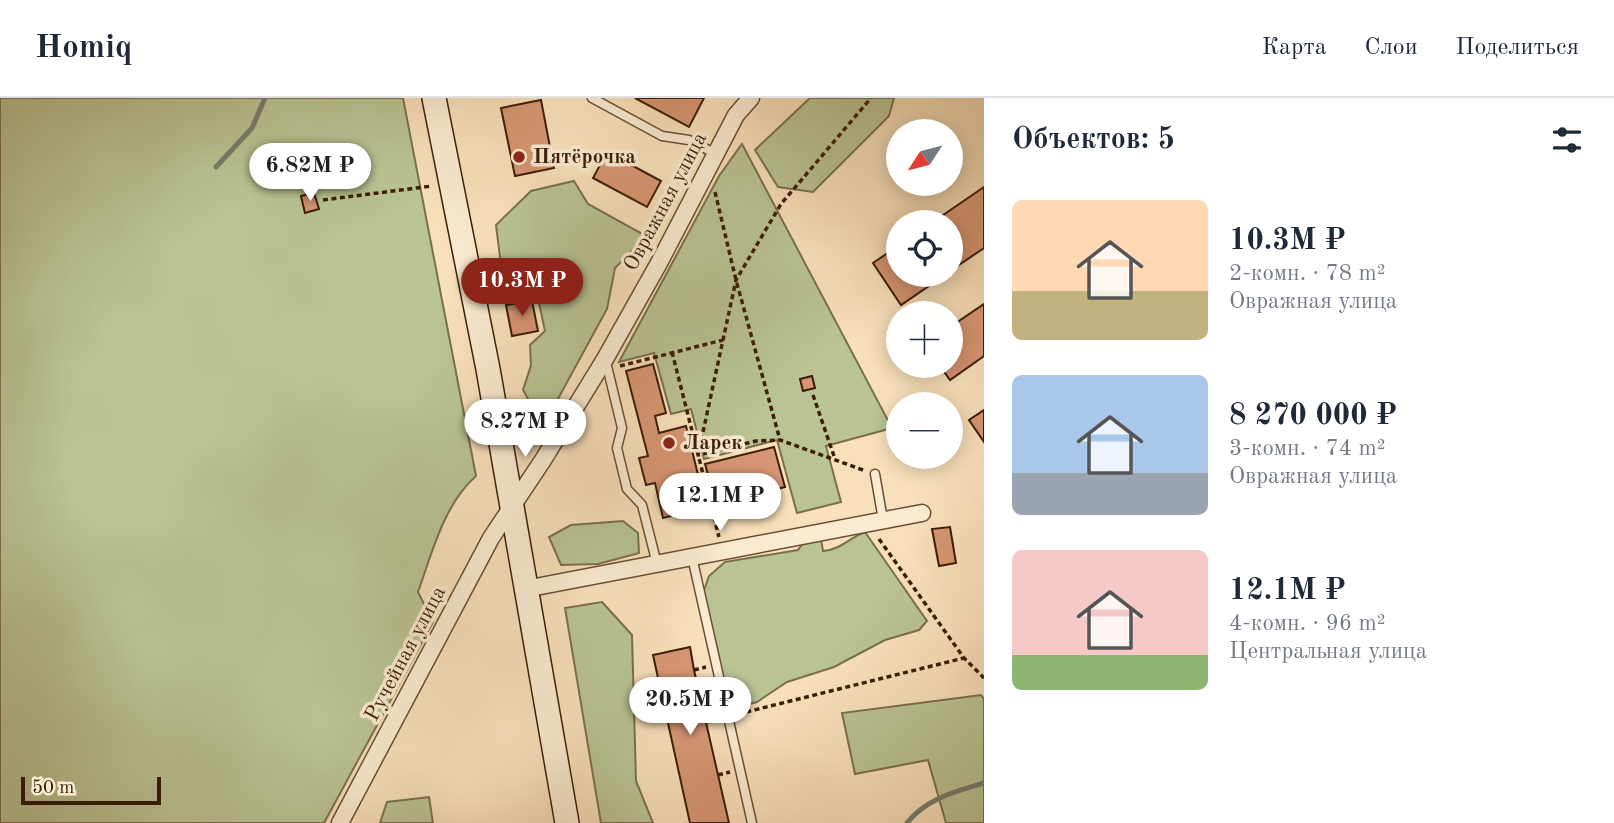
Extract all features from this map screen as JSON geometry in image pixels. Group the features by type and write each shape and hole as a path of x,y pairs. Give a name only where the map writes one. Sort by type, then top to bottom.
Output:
{"main road":[{"path":"434,98 567,823"}],"street":[{"name":"Овражная улица","path":"511,507 606,364 736,115 751,98"},
{"name":"Ручейная улица","path":"340,823 491,538 511,507"},
{"path":"525,589 922,513"}],"lane":[{"path":"592,98 662,136 689,140 713,161"},
{"path":"606,364 622,428 617,448 627,489 642,505 657,564"},
{"path":"874,474 876,522"},
{"path":"692,557 752,823"}],"path":[{"path":"698,455 736,280 781,204 871,98"},
{"path":"713,161 736,280 780,440"},
{"path":"323,200 451,184"},
{"path":"606,364 723,340"},
{"path":"672,352 723,551"},
{"path":"813,395 835,460"},
{"path":"698,455 757,440 780,440 874,474"},
{"path":"876,522 964,658 984,678"},
{"path":"728,718 755,708 964,658"}],"green space":[{"path":"0,98 403,98 476,476 455,500 447,515 418,592 433,622 324,823 0,823"},
{"path":"810,98 894,98 889,116 813,192 778,187 755,150"},
{"path":"742,144 886,417 886,430 826,446 841,502 797,513 777,440 704,459 691,409 671,414 654,353 619,362 719,176"},
{"path":"574,181 588,204 646,236 615,268 607,309 554,406 539,419 523,390 531,365 530,345 545,331 538,298 503,281 496,225 531,191"},
{"path":"623,521 638,533 639,553 598,564 561,565 549,537 571,525"},
{"path":"865,532 927,621 919,630 885,640 834,667 787,682 757,702 730,709 703,593 709,576 725,562 798,550 803,543 821,539 823,551 829,550"},
{"path":"602,602 632,635 636,781 653,823 601,823 565,608"},
{"path":"981,695 984,699 984,823 946,823 928,760 855,774 842,713"},
{"path":"429,797 433,823 380,823 387,802"}],"building":[{"path":"635,98 704,98 689,127"},
{"path":"541,100 554,168 515,176 501,108"},
{"path":"607,152 661,181 647,207 593,178"},
{"path":"984,187 984,248 963,262 963,210 950,210"},
{"path":"314,193 319,209 305,213 301,196"},
{"path":"886,254 886,282 873,263"},
{"path":"889,287 927,287 907,301 898,301"},
{"path":"532,301 538,331 512,336 506,305"},
{"path":"984,304 984,356 963,371 963,318"},
{"path":"653,364 666,413 655,416 659,433 686,426 706,507 663,518 655,483 646,485 639,458 648,456 626,371"},
{"path":"812,376 815,388 803,391 800,379"},
{"path":"984,410 984,442 969,420"},
{"path":"774,447 785,487 716,504 705,464"},
{"path":"950,527 956,563 939,566 932,529"},
{"path":"690,647 729,823 690,823 653,655"}],"waterway":[{"path":"216,167 252,128 265,98"},
{"path":"907,823 923,807 952,793 984,783"}],"place":[{"name":"Пятёрочка","path":"519,157"},
{"name":"Ларек","path":"669,443"}]}
